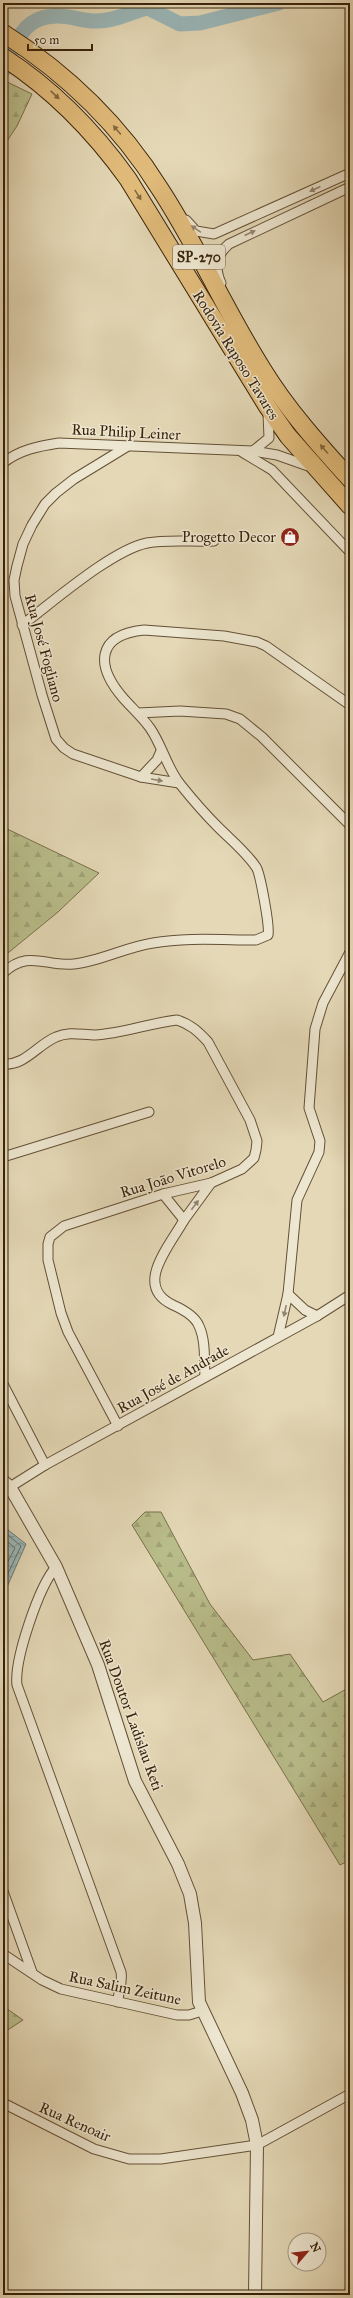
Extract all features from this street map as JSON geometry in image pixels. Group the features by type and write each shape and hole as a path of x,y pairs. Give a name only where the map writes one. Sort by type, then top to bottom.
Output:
{"highway":[{"name":"Rodovia Raposo Tavares","path":"3,33 32,51 86,97 129,144 160,189 263,371 314,438 350,478"},
{"name":"Rodovia Raposo Tavares","path":"3,57 24,71 71,111 113,158 267,406 288,436 350,506"}],"street":[{"path":"129,144 153,172 191,227 196,231 208,235 224,231 350,172"},
{"path":"263,371 250,334 218,278 217,264 220,254 236,240 350,187"},
{"path":"253,451 269,438 270,427 267,406"},
{"name":"Rua Philip Leiner","path":"3,463 16,454 30,449 59,443 253,451 277,455 315,468"},
{"name":"Rua José Fogliano","path":"128,446 74,479 45,504 32,525 23,544 14,580 15,596 22,625 56,738 64,748 73,754 141,777 179,783"},
{"path":"239,450 272,470 350,552"},
{"path":"22,625 108,561 132,547 148,543 214,541"},
{"path":"3,973 15,963 24,960 35,959 62,965 76,964 154,942 256,940 268,935 270,928 258,868 179,783 161,751 151,729 124,699 111,680 104,661 105,651 110,642 118,636 144,630 224,636 257,642 350,705"},
{"path":"138,713 180,711 226,714 240,719 257,731 350,825"},
{"path":"141,777 157,760 161,751"},
{"path":"278,1337 288,1294 297,1200 319,1152 320,1141 309,1108 315,1029 323,1003 350,952"},
{"name":"Rua João Vitorelo","path":"3,1064 14,1064 22,1061 48,1041 68,1033 104,1034 177,1020 188,1024 198,1031 208,1042 250,1120 257,1141 254,1158 248,1164 228,1177 212,1183 163,1194 64,1226 50,1237 48,1244 48,1260 60,1313 68,1332 118,1426"},
{"path":"3,1157 149,1112"},
{"path":"205,1377 202,1336 199,1324 181,1309 160,1297 155,1289 153,1280 156,1270 184,1220 212,1183"},
{"path":"163,1194 184,1220"},
{"path":"288,1294 305,1310 317,1316"},
{"name":"Rua José de Andrade","path":"7,1484 46,1465 118,1426 317,1316 350,1295"},
{"path":"3,1384 46,1465"},
{"name":"Rua Doutor Ladislau Reti","path":"7,1484 56,1567 98,1665 135,1781 178,1864 190,1894 195,1923 198,1992 202,2011 242,2093 252,2120 257,2144 255,2295"},
{"path":"56,1567 43,1586 20,1656 16,1680 121,1972 123,1980 118,2002"},
{"path":"3,1891 32,1972"},
{"name":"Rua Salim Zeitune","path":"3,1954 61,1989 177,2014 189,2015 202,2011"},
{"name":"Rua Renoair","path":"3,2103 94,2149 130,2159 161,2159 257,2144 350,2094"}],"green space":[{"path":"3,80 32,94 17,126 3,147"},
{"path":"3,827 99,873 58,912 3,957"},
{"path":"145,1512 161,1512 210,1604 253,1660 290,1654 323,1702 350,1687 350,1860 340,1865 132,1525"},
{"path":"3,2006 23,2020 3,2033"}],"water":[{"path":"3,1526 26,1544 3,1596"}],"waterway":[{"path":"3,71 22,33 36,20 46,17 63,16 90,21 102,21 148,8 180,24 200,23 279,3"}],"place":[{"name":"Progetto Decor","path":"290,537"}]}
